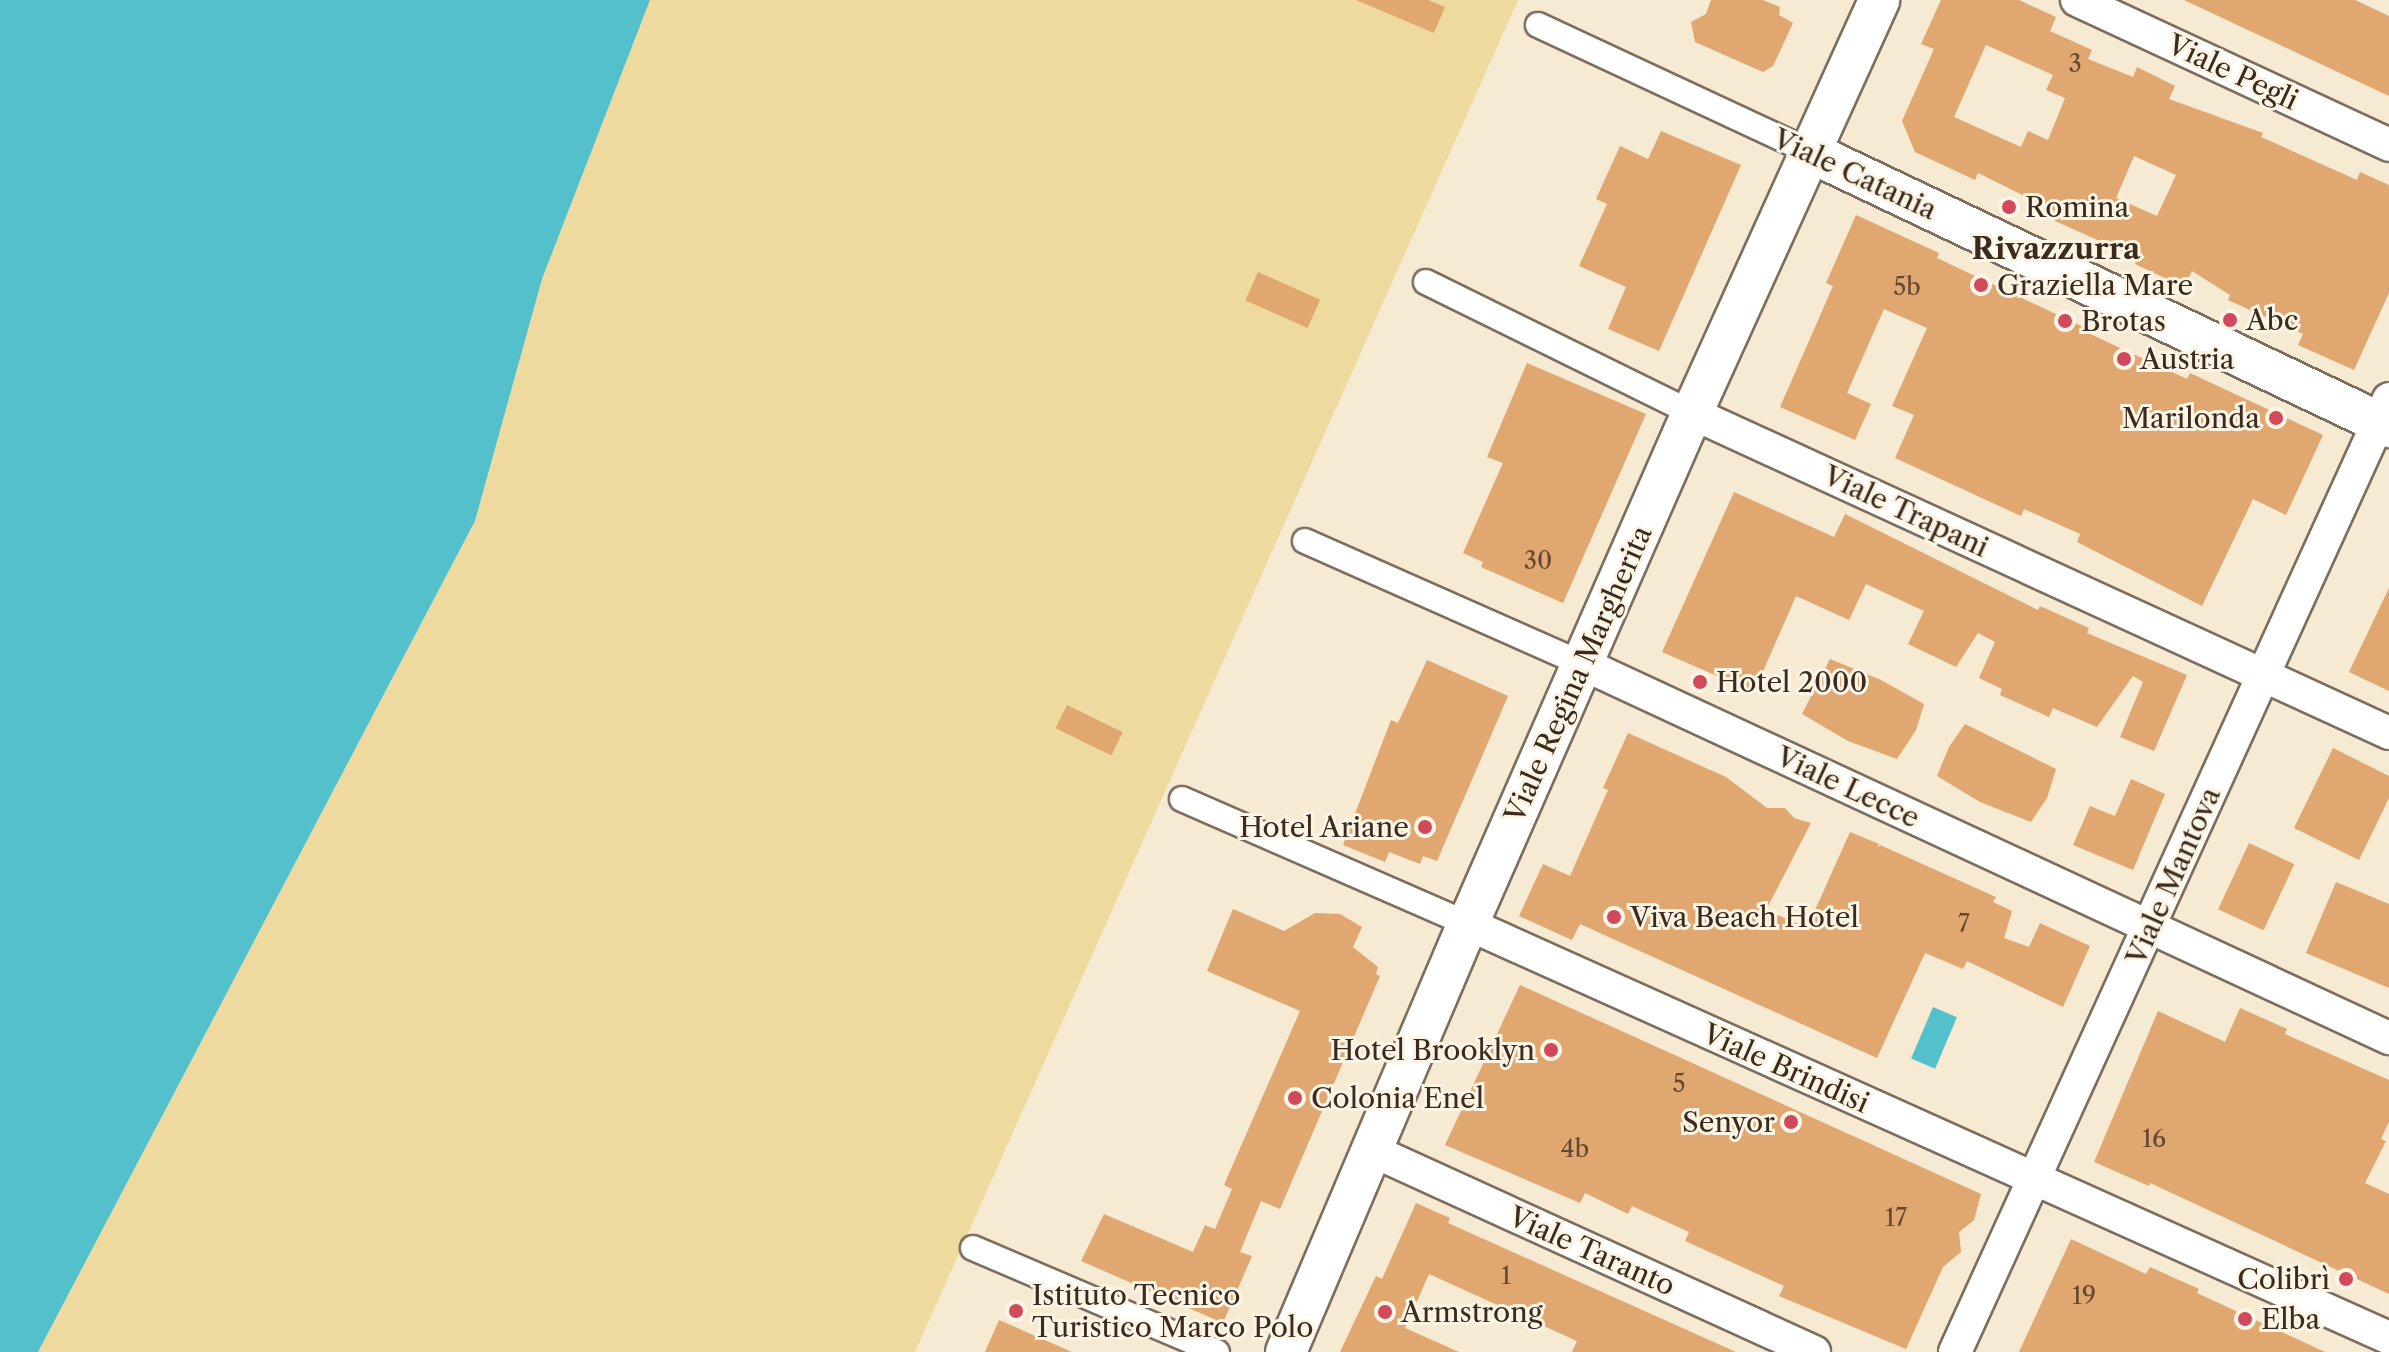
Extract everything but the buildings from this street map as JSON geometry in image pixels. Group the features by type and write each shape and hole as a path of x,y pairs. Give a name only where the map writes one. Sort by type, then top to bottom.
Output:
{"street":[{"name":"Viale Regina Margherita","path":"1286,1352 1468,924 1692,413 1879,0"},
{"name":"Viale Pegli","path":"2077,0 2389,145"},
{"name":"Viale Catania","path":"1538,25 2386,416"},
{"name":"Viale Trapani","path":"1426,282 1692,413 2389,733"},
{"name":"Viale Mantova","path":"1955,1352 2263,675 2386,416"},
{"name":"Viale Lecce","path":"1305,541 1583,664 2389,1038"},
{"name":"Viale Brindisi","path":"1182,799 1468,924 2389,1338"},
{"name":"Viale Taranto","path":"1371,1150 1814,1352"},
{"path":"973,1248 1217,1352"}],"sand":[{"path":"650,0 1518,0 915,1352 38,1352 475,521 542,279"}],"water":[{"path":"0,0 650,0 542,279 475,521 38,1352 0,1352"},
{"path":"1933,1007 1957,1017 1935,1069 1911,1059"}],"place":[{"name":"Romina","path":"2009,207"},
{"name":"Graziella Mare","path":"1981,285"},
{"name":"Abc","path":"2230,320"},
{"name":"Brotas","path":"2065,321"},
{"name":"Austria","path":"2124,359"},
{"name":"Marilonda","path":"2276,418"},
{"name":"Hotel 2000","path":"1700,682"},
{"name":"Hotel Ariane","path":"1425,827"},
{"name":"Viva Beach Hotel","path":"1614,917"},
{"name":"Hotel Brooklyn","path":"1551,1050"},
{"name":"Colonia Enel","path":"1295,1098"},
{"name":"Senyor","path":"1791,1122"},
{"name":"Colibrì","path":"2346,1279"},
{"name":"Istituto Tecnico Turistico Marco Polo","path":"1016,1311"},
{"name":"Armstrong","path":"1385,1312"},
{"name":"Elba","path":"2245,1319"}],"district":[{"name":"Rivazzurra","path":"2056,249"}]}
